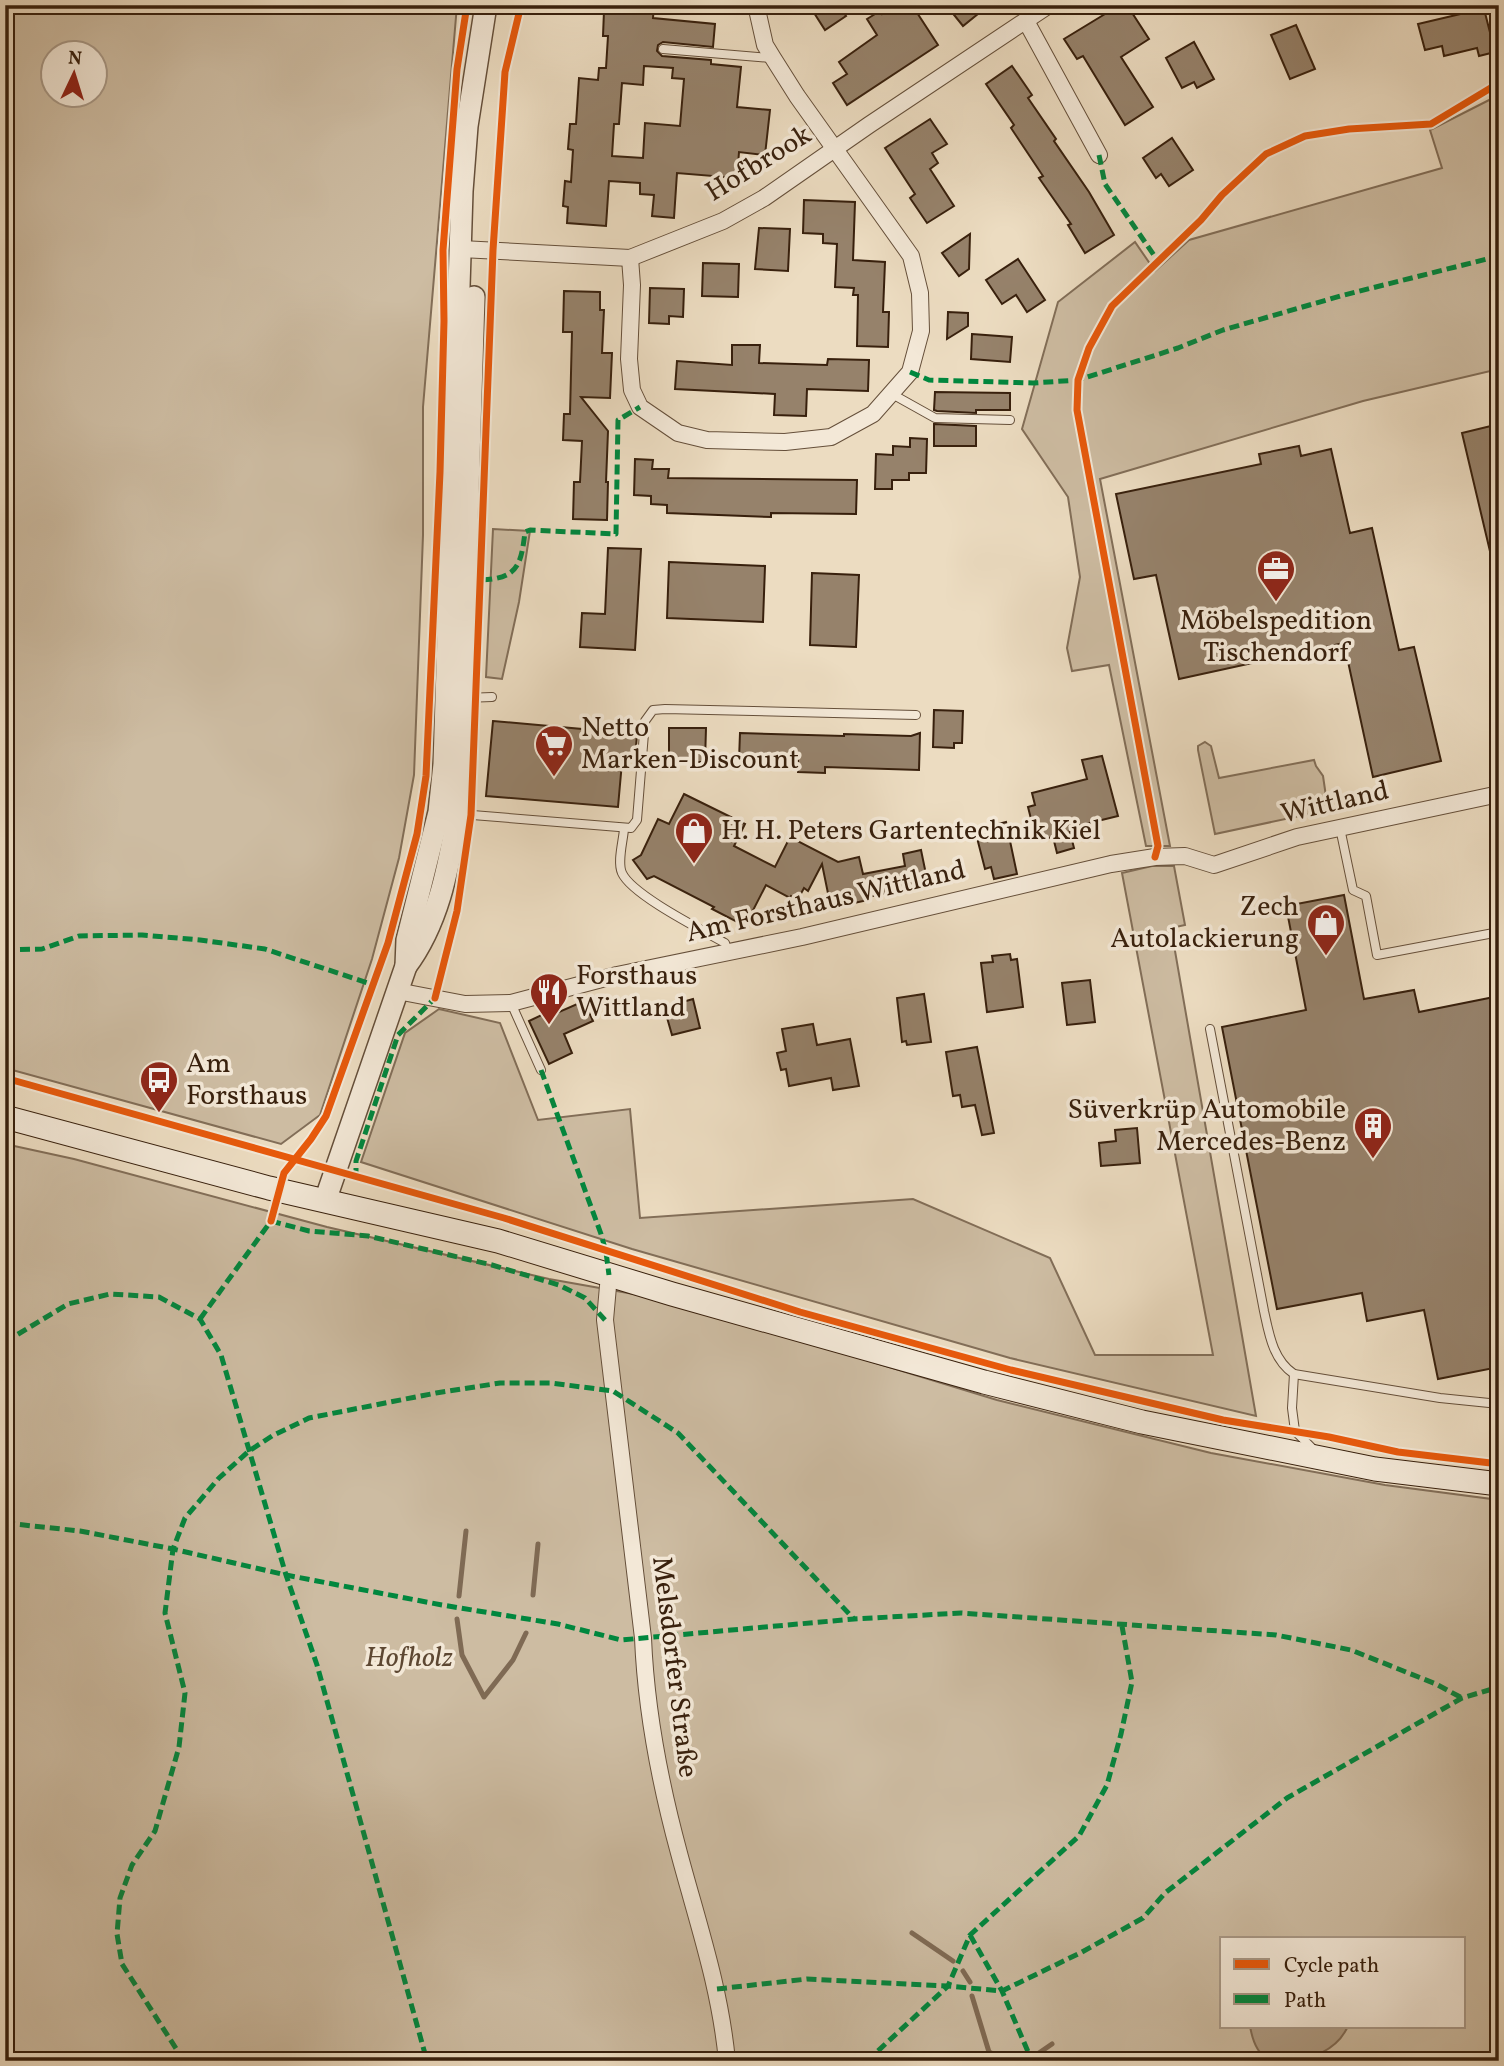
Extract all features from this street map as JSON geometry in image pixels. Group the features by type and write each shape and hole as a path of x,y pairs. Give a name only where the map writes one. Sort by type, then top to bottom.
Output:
{"main road":[{"path":"5,1117 244,1182 498,1241 984,1382 1142,1422 1375,1469 1499,1484"}],"street":[{"path":"468,249 467,127 486,5"},
{"path":"325,1201 406,966 407,940 449,813 455,697 449,577 468,249 488,71 501,5"},
{"path":"630,258 632,285 629,359 632,390 640,407 678,433 720,441 785,442 831,437 873,414 910,372 921,331 920,293 911,256 773,58 765,45 756,5"},
{"name":"Hofbrook","path":"468,249 630,258 723,222 764,198 1049,5"},
{"path":"1026,21 1099,155"},
{"name":"Wittland","path":"1185,856 1214,865 1269,845 1499,794"},
{"name":"Am Forsthaus Wittland","path":"397,991 465,1004 511,1003 617,975 728,953 1111,863 1185,856"},
{"name":"Melsdorfer Straße","path":"609,1275 605,1320 652,1727 664,1796 717,1989 727,2061"}],"lane":[{"path":"663,49 773,58"},
{"path":"892,394 934,418 1010,419"},
{"path":"455,697 492,697"},
{"path":"449,813 624,830 631,828 637,820 645,721 653,710 916,715"},
{"path":"1339,828 1353,890 1366,896 1377,956 1499,932"},
{"path":"624,830 621,864 623,875 653,902 725,943 728,953"},
{"path":"511,1003 541,1070"},
{"path":"1210,1029 1267,1324 1279,1359 1294,1374 1440,1398 1499,1404"},
{"path":"1294,1374 1292,1408 1295,1431 1326,1460"},
{"path":"1267,1449 1295,1431"}],"green space":[{"path":"5,5 457,5 423,407 423,535 414,775 399,858 372,959 320,1115 281,1144 5,1068"},
{"path":"1499,95 1499,369 1363,401 1100,479 1170,846 1146,846 1109,665 1072,671 1067,648 1080,577 1068,497 1022,429 1058,302 1135,242 1155,271 1189,240 1442,168 1430,130"},
{"path":"493,529 530,531 519,602 502,679 486,677"},
{"path":"1205,742 1211,746 1219,778 1314,760 1323,776 1328,810 1215,834 1198,750 1198,746"},
{"path":"1152,866 1174,866 1185,925 1171,928 1256,1416 1010,1358 632,1249 361,1162 405,1033 439,1009 500,1023 538,1120 630,1109 640,1218 913,1199 1050,1258 1095,1355 1213,1355 1122,873"},
{"name":"Hofholz","path":"5,1144 74,1159 327,1227 549,1279 673,1301 997,1400 1211,1453 1385,1485 1499,1500 1499,2061 5,2061"}],"shaded area":[{"path":"1250,2028 1347,2028 1330,2048 1312,2057 1293,2061 1270,2060 1260,2053"}],"building":[{"path":"611,5 654,5 653,18 715,24 713,47 663,42 658,45 657,51 662,56 711,60 711,64 741,67 737,107 770,110 765,155 739,152 737,178 677,173 674,218 652,216 654,195 640,194 640,183 609,181 606,226 567,223 568,207 563,206 565,181 571,182 573,150 568,149 570,124 576,124 579,78 598,80 599,68 606,68 608,36 603,36 604,11 610,11","holes":["644,66 673,68 672,78 684,79 680,126 645,123 643,158 612,156 614,124 619,124 622,83 643,85"]},
{"path":"809,5 838,5 846,16 825,30"},
{"path":"895,5 912,5 938,45 847,105 833,83 847,74 839,62 877,35 867,19 880,11 882,14"},
{"path":"946,5 989,5 963,26"},
{"path":"1112,5 1127,5 1149,39 1121,57 1153,107 1125,125 1083,56 1077,59 1064,39 1105,14 1103,11"},
{"path":"1467,5 1483,5 1495,52 1479,56 1477,48 1444,56 1442,46 1425,50 1418,24 1469,12"},
{"path":"1296,25 1315,69 1290,79 1271,35"},
{"path":"1194,42 1214,79 1197,88 1194,82 1182,88 1166,58"},
{"path":"1012,66 1032,95 1028,98 1114,235 1085,253 1068,225 1071,224 1039,178 1043,176 1011,128 1014,125 986,84"},
{"path":"930,119 947,144 932,153 938,163 930,169 954,206 927,223 910,198 915,194 885,148"},
{"path":"1172,138 1193,170 1169,186 1161,174 1156,178 1143,158"},
{"path":"804,200 855,202 853,260 885,262 883,312 889,312 888,347 857,346 858,295 853,295 854,288 835,287 837,244 823,243 823,234 803,233"},
{"path":"759,228 790,229 788,271 755,269"},
{"path":"970,234 969,269 959,276 942,253"},
{"path":"1018,259 1045,300 1027,312 1016,295 1002,304 986,280"},
{"path":"703,263 739,264 738,297 702,296"},
{"path":"650,288 684,289 683,317 669,316 669,324 649,323"},
{"path":"564,291 600,292 600,310 604,310 602,353 612,353 610,398 581,397 608,431 607,520 573,519 574,482 580,482 582,441 563,440 564,414 570,414 572,332 563,332"},
{"path":"948,312 968,313 968,326 947,339"},
{"path":"972,334 1012,337 1010,362 971,359"},
{"path":"732,345 760,345 759,363 827,365 828,359 869,360 868,391 807,389 806,416 774,415 775,394 675,389 677,361 732,365"},
{"path":"935,392 1010,393 1010,410 976,410 976,413 937,411 934,410"},
{"path":"934,424 976,426 976,446 934,446"},
{"path":"1499,424 1499,564 1493,564 1462,433"},
{"path":"910,438 927,439 926,473 909,473 909,480 892,480 892,489 875,489 876,454 893,455 893,446 910,447"},
{"path":"1299,446 1301,456 1331,449 1350,533 1372,528 1399,650 1414,647 1441,761 1373,777 1344,643 1179,679 1156,575 1134,579 1116,494 1261,464 1259,454"},
{"path":"635,459 653,460 652,469 669,469 668,478 857,480 856,514 771,513 771,517 667,513 667,505 651,504 651,496 634,495"},
{"path":"608,548 641,549 635,650 580,647 582,613 605,614"},
{"path":"669,562 765,566 763,622 667,618"},
{"path":"812,573 859,575 856,647 810,645"},
{"path":"934,710 963,711 962,743 954,743 954,748 933,747"},
{"name":"Netto Marken-Discount","path":"493,721 637,734 635,760 619,761 622,762 618,807 486,796"},
{"path":"669,728 706,728 705,762 669,762"},
{"path":"740,733 911,736 920,733 919,770 825,767 825,773 798,772 798,761 739,760"},
{"path":"1102,756 1118,816 1069,828 1074,848 1057,853 1053,837 1044,839 1040,826 1033,827 1028,807 1035,805 1032,793 1087,779 1082,760"},
{"path":"684,794 745,824 734,846 775,867 790,837 838,862 859,857 863,874 905,866 903,854 921,850 928,884 831,908 822,864 808,891 804,888 798,899 791,896 790,898 766,885 745,926 654,876 647,879 633,860 641,855 658,819 669,824"},
{"path":"1006,822 1017,874 994,879 991,867 985,869 975,830"},
{"name":"Süverkrüp Automobile Mercedes-Benz","path":"1344,895 1364,999 1414,990 1419,1012 1499,996 1499,1367 1438,1379 1424,1310 1367,1321 1362,1293 1277,1309 1222,1027 1306,1010 1286,906"},
{"path":"1010,954 1011,960 1017,959 1023,1007 987,1012 981,963 993,962 992,956"},
{"path":"1090,980 1095,1022 1067,1025 1062,983"},
{"path":"924,994 931,1042 907,1045 906,1041 902,1042 897,998"},
{"path":"693,999 700,1028 672,1035 666,1014 681,1010 679,1003"},
{"path":"584,1001 593,1021 564,1034 572,1053 549,1064 529,1021 548,1012 550,1016"},
{"path":"813,1024 817,1045 850,1039 859,1086 833,1090 831,1078 789,1086 786,1069 781,1070 777,1053 786,1051 782,1029"},
{"path":"977,1047 994,1133 982,1135 975,1105 962,1107 960,1095 953,1096 946,1052"},
{"path":"1137,1128 1140,1163 1101,1166 1099,1143 1116,1141 1115,1130"}],"waterway":[{"path":"459,1596 466,1531"},
{"path":"533,1595 538,1544"},
{"path":"457,1619 462,1655 484,1697 513,1660 526,1633"},
{"path":"912,1933 953,1961"},
{"path":"963,1971 970,1982"},
{"path":"972,1996 989,2052 1007,2061"},
{"path":"1036,2055 1052,2044"}],"marked path":[{"path":"1099,155 1105,184 1158,261"},
{"path":"910,372 929,380 1033,383 1078,380 1178,348 1223,330 1344,295 1499,256"},
{"path":"482,580 503,576 516,568 522,553 525,532 530,530 616,534 618,420 640,407"},
{"path":"5,950 42,949 79,936 142,935 200,940 265,949 374,985"},
{"path":"356,1178 356,1161 398,1035 435,998 436,993"},
{"path":"541,1070 601,1234 609,1275"},
{"path":"200,1319 273,1216"},
{"path":"271,1221 309,1231 368,1236 492,1265 559,1285 585,1298 605,1320"},
{"path":"5,1342 68,1304 110,1294 159,1297 200,1319 221,1355 286,1575 317,1665 427,2061"},
{"path":"184,2061 122,1964 117,1934 120,1898 132,1865 155,1831 179,1747 185,1693 165,1613 173,1549 185,1518 219,1478 249,1451 309,1418 436,1393 500,1383 551,1383 613,1391 678,1433 854,1619"},
{"path":"5,1523 80,1531 286,1575 558,1624 621,1640 854,1619 961,1613 1276,1635 1351,1650 1436,1684 1462,1698"},
{"path":"867,2061 948,1986 970,1935 1079,1836 1107,1785 1132,1682 1122,1626"},
{"path":"717,1989 807,1979 1002,1991 1082,1952 1143,1918 1165,1893 1287,1798 1462,1698 1499,1687"},
{"path":"970,1935 1002,1991 1032,2061"}],"cycle path":[{"path":"271,1221 284,1173 326,1116 388,943 417,834 426,776 440,472 443,250 457,69 467,5"},
{"path":"435,998 457,911 471,815 493,250 505,72 521,5"},
{"path":"1155,857 1158,846 1077,410 1078,380 1089,348 1112,306 1266,154 1305,136 1349,129 1431,124 1499,83"},
{"path":"5,1078 504,1218 800,1312 1011,1370 1223,1420 1329,1437 1398,1452 1499,1464"}],"place":[{"name":"Möbelspedition Tischendorf","path":"1276,603"},
{"name":"Netto Marken-Discount","path":"554,778"},
{"name":"H. H. Peters Gartentechnik Kiel","path":"694,865"},
{"name":"Zech Autolackierung","path":"1326,957"},
{"name":"Forsthaus Wittland","path":"549,1026"},
{"name":"Am Forsthaus","path":"159,1114"},
{"name":"Süverkrüp Automobile Mercedes-Benz","path":"1373,1160"}]}
